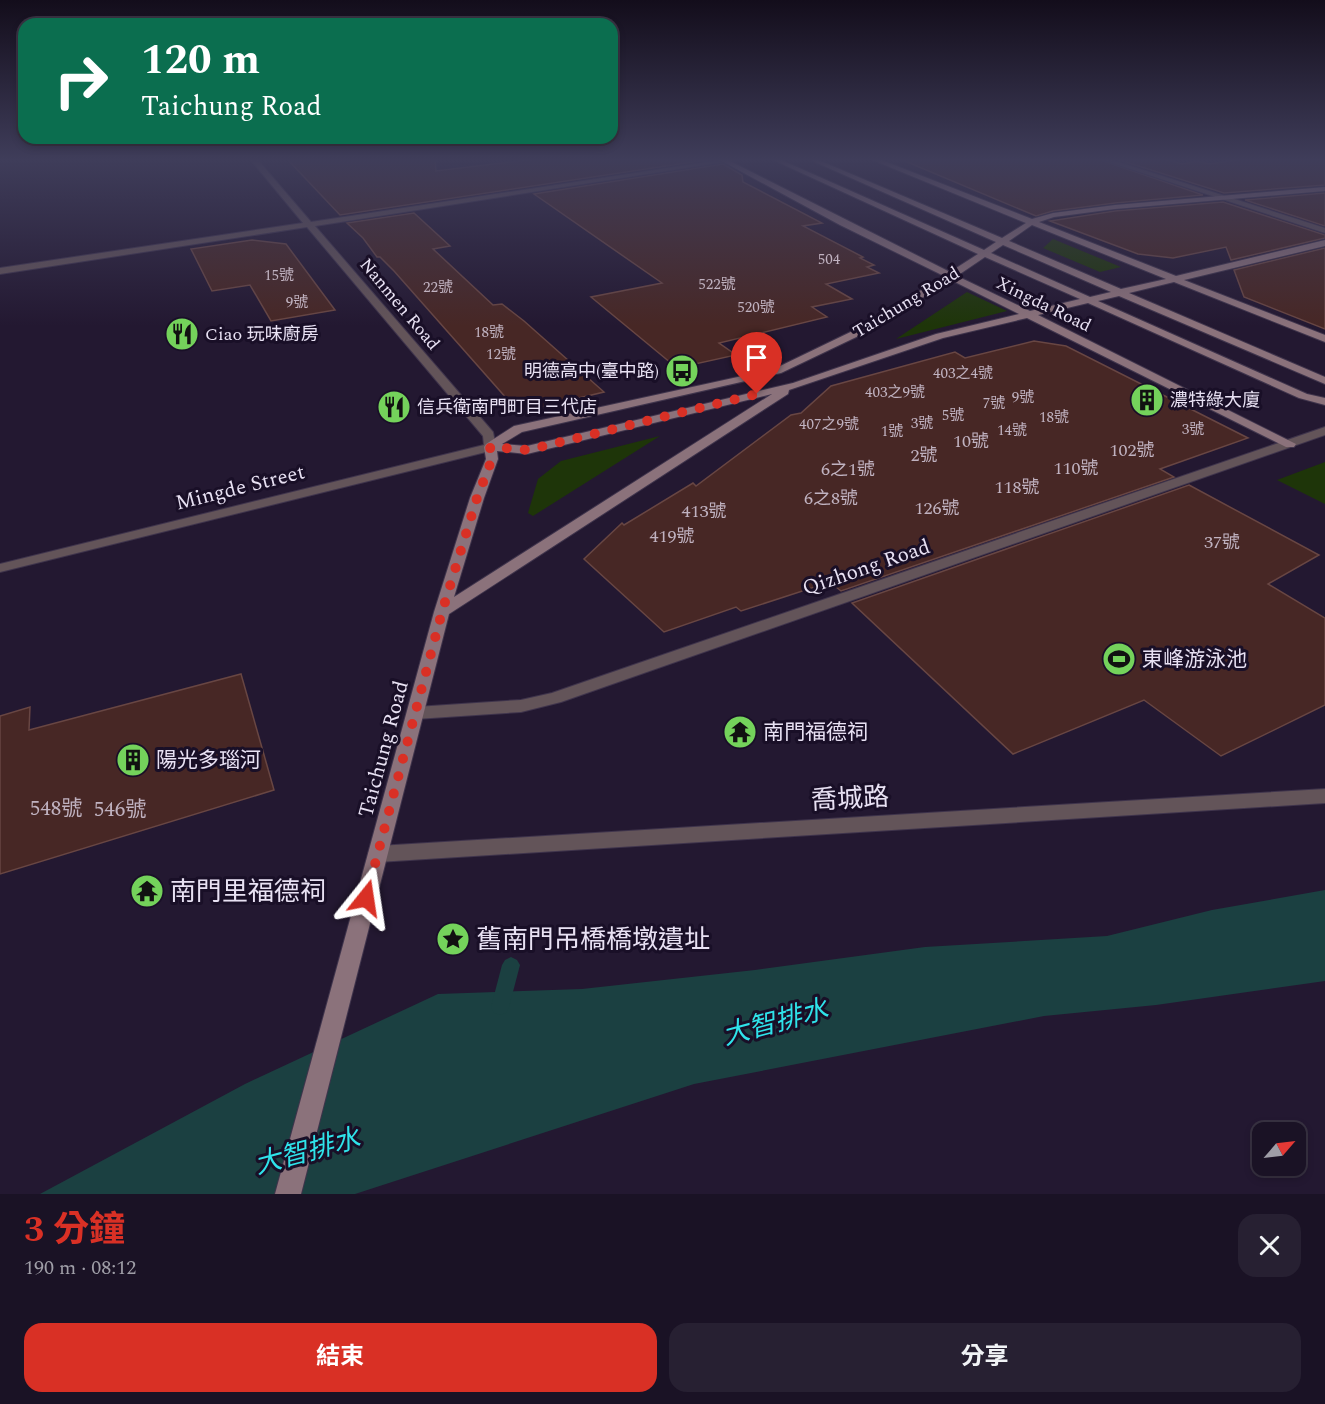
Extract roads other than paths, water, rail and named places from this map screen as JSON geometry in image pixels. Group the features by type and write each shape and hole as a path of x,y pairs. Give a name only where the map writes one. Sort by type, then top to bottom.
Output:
{"street":[{"name":"Nanmen Road","path":"301,215 489,435 490,447"},
{"path":"0,272 369,215"},
{"name":"Xingda Road","path":"831,215 1290,444"},
{"name":"Xingda Road","path":"900,215 1303,396 1325,402"},
{"name":"Xingda Road","path":"940,215 1325,381"},
{"path":"1014,215 1325,339"},
{"name":"Taichung Road","path":"490,447 518,429 777,371 867,328 1032,222 1061,215"},
{"path":"1276,215 1325,231"},
{"name":"Taichung Road","path":"490,447 528,450 797,385 940,336 1325,243"},
{"name":"Taichung Road","path":"442,612 697,446 797,385"},
{"name":"Qizhong Road","path":"416,713 521,706 555,698 1325,431"},
{"name":"Taichung Road","path":"288,1194 442,612 477,498 492,459 490,447"},
{"name":"Mingde Street","path":"0,568 490,447"},
{"name":"喬城路","path":"378,854 1325,796"}],"water":[{"name":"大智排水","path":"1325,890 1325,981 1156,1005 1044,1016 694,1084 355,1194 40,1194 245,1084 438,994 582,989 755,970 925,947 1107,936 1212,910"}],"waterway":[{"path":"500,1007 511,965"}],"place":[{"name":"Ciao 玩味廚房","path":"182,334"},
{"name":"明德高中(臺中路)","path":"682,371"},
{"name":"濃特綠大廈","path":"1147,400"},
{"name":"信兵衛南門町目三代店","path":"394,407"},
{"name":"東峰游泳池","path":"1119,659"},
{"name":"南門福德祠","path":"740,732"},
{"name":"陽光多瑙河","path":"133,760"},
{"name":"南門里福德祠","path":"147,891"},
{"name":"舊南門吊橋橋墩遺址","path":"453,939"}]}
